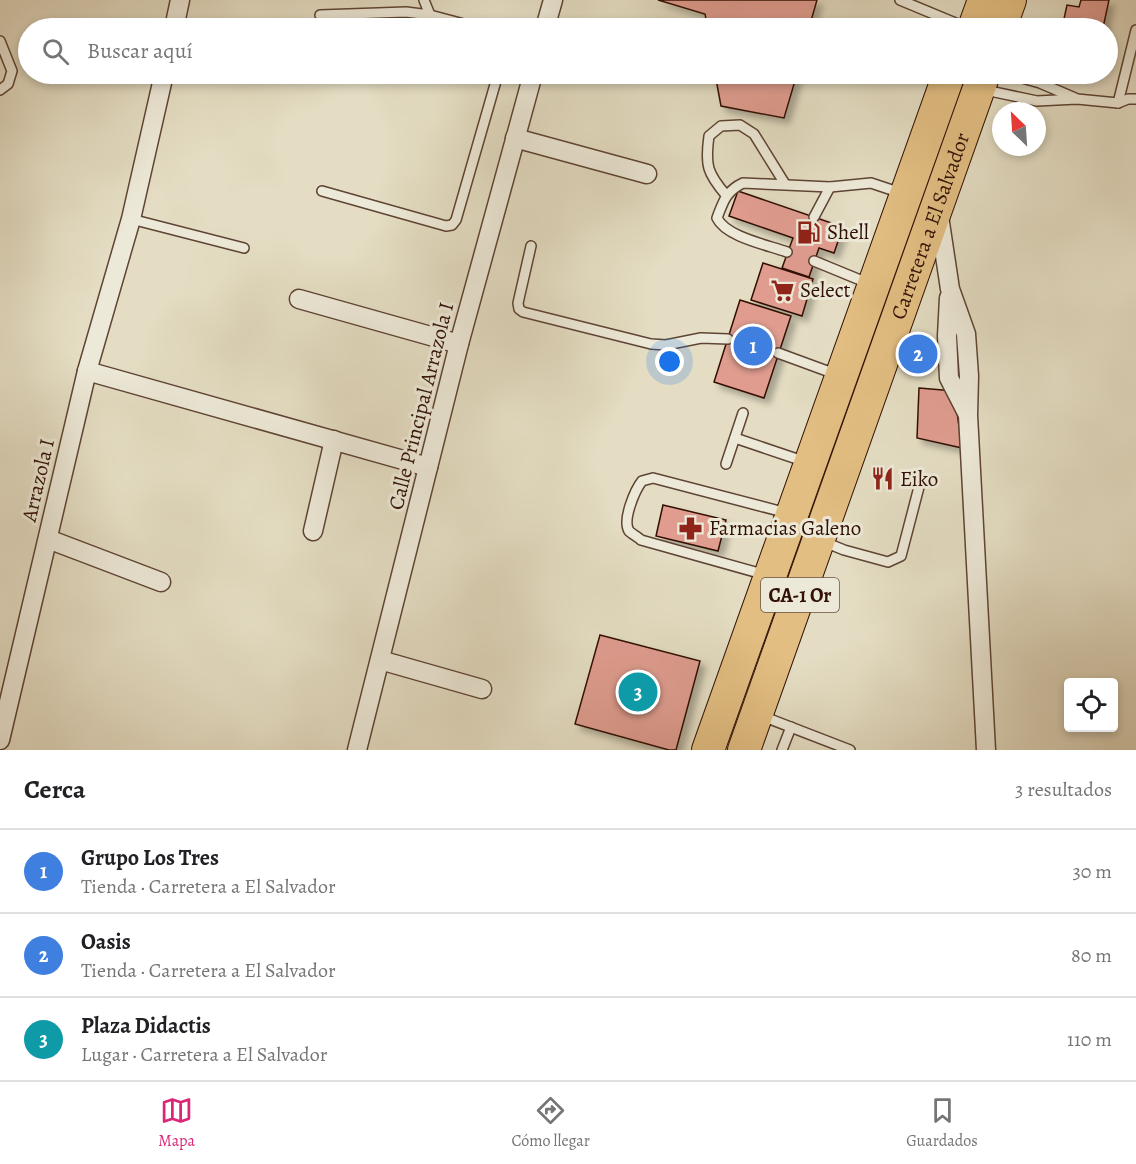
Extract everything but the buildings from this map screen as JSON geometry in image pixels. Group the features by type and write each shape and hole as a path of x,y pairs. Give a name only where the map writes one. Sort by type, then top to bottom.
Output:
{"highway":[{"path":"971,18 984,0"},
{"path":"1004,18 1010,0"},
{"name":"Carretera a El Salvador","path":"708,750 945,84"},
{"name":"Carretera a El Salvador","path":"744,750 856,440 952,164 938,159 933,153 932,142 971,84"},
{"path":"856,440 852,430 853,418 914,245 914,239 909,233 893,234"}],"street":[{"path":"176,18 180,0"},
{"path":"548,18 553,0"},
{"name":"Arrazola I","path":"0,740 87,371 131,219 162,84"},
{"name":"Calle Principal Arrazola I","path":"357,750 459,344 530,84"},
{"path":"515,138 648,174"},
{"path":"906,194 937,205 950,289 947,336 949,378 968,415 986,750"},
{"path":"299,299 459,344"},
{"path":"87,371 428,467"},
{"path":"313,531 334,440"},
{"path":"48,539 161,582"},
{"path":"380,660 482,689"}],"lane":[{"path":"401,0 406,12"},
{"path":"424,0 430,15"},
{"path":"900,0 959,18"},
{"path":"320,15 406,12 441,18"},
{"path":"1119,103 1136,30"},
{"path":"0,41 12,71 8,84 0,90"},
{"path":"322,191 446,226 452,225 456,220 495,84"},
{"path":"988,84 1037,101 1077,99 1119,103 1128,99 1136,99"},
{"path":"1042,84 1077,99"},
{"path":"726,195 711,177 706,155 709,136 721,126 740,125 754,134 785,184"},
{"path":"788,252 729,232 720,225 717,218 726,195 734,187 743,183 830,187 871,183 906,194"},
{"path":"814,217 830,187"},
{"path":"131,219 244,248"},
{"path":"531,246 518,303 519,309 524,312 651,344 666,345 702,338 728,339"},
{"path":"814,261 873,285"},
{"path":"778,353 842,376"},
{"path":"726,464 743,413"},
{"path":"735,438 811,464"},
{"path":"771,576 641,540 630,532 626,522 635,490 642,481 653,478 793,514"},
{"path":"820,540 844,550 888,562 901,556 919,487"},
{"path":"757,714 850,750"},
{"path":"782,750 791,727"}],"place":[{"name":"Shell","path":"809,232"},
{"name":"Select","path":"782,290"},
{"name":"Grupo Los Tres","path":"753,346"},
{"name":"Oasis","path":"918,354"},
{"name":"Eiko","path":"882,479"},
{"name":"Farmacias Galeno","path":"691,528"},
{"name":"Plaza Didactis","path":"638,692"}]}
